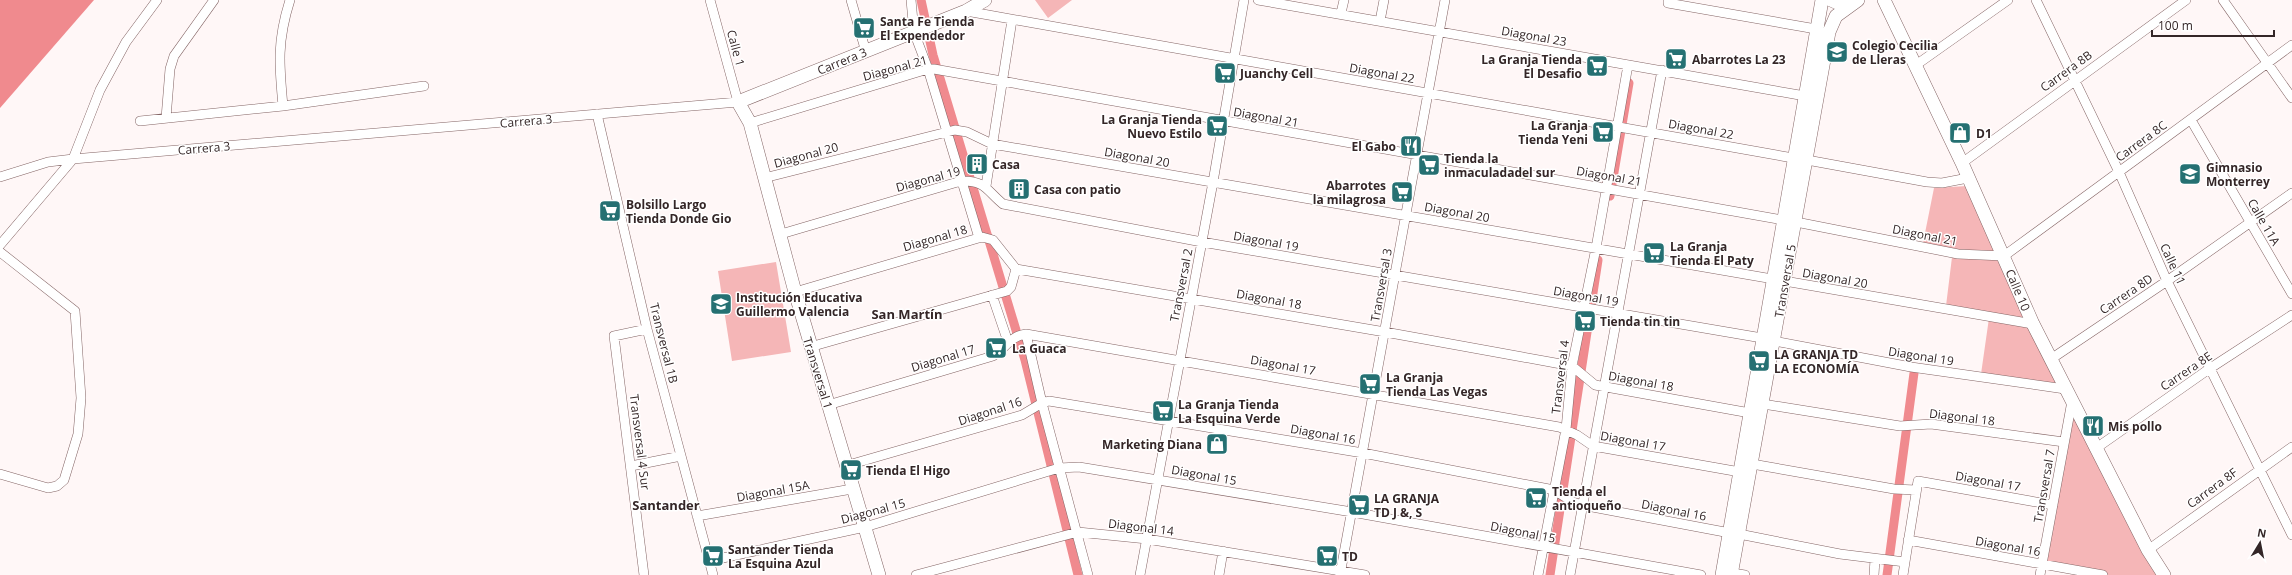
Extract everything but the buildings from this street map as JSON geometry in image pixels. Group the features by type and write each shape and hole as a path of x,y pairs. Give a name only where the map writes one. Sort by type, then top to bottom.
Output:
{"street":[{"path":"0,245 73,159 100,90 126,42 157,0"},
{"path":"166,118 170,69 174,56 214,0"},
{"path":"283,106 279,59 281,27 290,0"},
{"name":"Calle 1","path":"710,0 738,102"},
{"path":"851,0 866,52"},
{"path":"911,0 916,31 951,130 963,181 981,237"},
{"name":"Carrera 3","path":"0,177 48,162 73,159 738,102 966,11 985,0"},
{"name":"Transversal 2","path":"1140,575 1224,122 1244,0"},
{"name":"Diagonal 23","path":"1258,0 1300,3 1380,21 1805,96"},
{"path":"1342,13 1344,0"},
{"path":"1380,21 1384,0"},
{"name":"Transversal 3","path":"1341,573 1445,0"},
{"name":"Transversal 5","path":"1779,280 1783,220 1822,0"},
{"path":"1831,0 1842,5 1854,2"},
{"name":"Calle 10","path":"1884,0 1962,163 2033,324 2064,389 2072,401 2148,550 2164,575"},
{"path":"1916,65 2008,0"},
{"name":"Calle 11","path":"2036,0 2075,80 2209,369 2292,535"},
{"name":"Carrera 8B","path":"1962,163 2186,0"},
{"path":"2223,0 2292,98"},
{"path":"1668,2 1816,29"},
{"name":"Transversal 5","path":"1734,534 1740,472 1750,413 1768,340 1779,280 1796,222 1829,32 1836,16 1854,2"},
{"name":"Diagonal 22","path":"966,11 1234,60 1793,158"},
{"path":"986,186 1012,20"},
{"name":"Carrera 8C","path":"2004,256 2292,45"},
{"name":"Transversal 4","path":"1538,575 1548,548 1556,491 1571,431 1574,368 1619,127 1628,64"},
{"name":"Diagonal 21","path":"750,123 931,70 1783,220"},
{"path":"1570,575 1569,552 1582,505 1593,446 1599,386 1617,313 1662,70"},
{"path":"140,121 283,106 424,86"},
{"name":"Transversal 1","path":"738,102 750,123 764,178 781,234 810,347 879,575"},
{"name":"Transversal 1B","path":"597,114 647,329 713,575"},
{"name":"Calle 11A","path":"2191,120 2292,294"},
{"name":"Diagonal 20","path":"764,178 951,130 967,132 992,144 2033,324"},
{"path":"1807,160 1928,182 1942,183 1968,178"},
{"name":"Diagonal 19","path":"781,234 963,181 975,182 986,186 1003,204 1202,242 1617,313 1911,367 2064,389"},
{"name":"Carrera 8D","path":"2051,359 2167,281 2292,192"},
{"name":"Diagonal 21","path":"1796,222 1958,254 2004,256"},
{"name":"Diagonal 18","path":"795,292 981,237 993,240 1016,269 1384,332 1574,368 1599,386 1750,413"},
{"path":"0,252 75,311 81,398 78,434 64,480 57,486 48,488 0,474"},
{"path":"810,347 994,295 1011,287 1016,269"},
{"path":"994,295 1010,340"},
{"name":"Carrera 8E","path":"2095,448 2209,369 2292,315"},
{"name":"Transversal 4 Sur","path":"644,575 614,336 647,329"},
{"path":"1024,335 1040,405 1074,533 1088,575"},
{"name":"Diagonal 17","path":"828,405 993,356 1000,352 1010,340 1024,335 1373,393 1571,431 1593,446 1740,472"},
{"name":"Transversal 5","path":"1727,573 1734,534 1752,464 1763,404 1768,340"},
{"name":"Diagonal 16","path":"845,466 1022,415 1049,401 1363,453 1556,491 1573,502 1582,505 1840,554 1905,562"},
{"name":"Transversal 7","path":"2040,575 2072,401"},
{"name":"Diagonal 18","path":"1763,404 1900,426 1911,424 1931,424 2064,442"},
{"name":"Carrera 8F","path":"2148,550 2259,469 2292,447"},
{"path":"631,466 681,456"},
{"name":"Diagonal 17","path":"1752,464 1898,490 1917,485 2053,505"},
{"name":"Diagonal 15","path":"709,560 865,527 1042,475 1057,469 1079,467 1352,512 1701,575"},
{"path":"1903,575 1917,485"},
{"name":"Diagonal 15A","path":"697,516 852,489"},
{"name":"Diagonal 14","path":"916,575 1074,533 1147,539 1223,551 1341,573 1365,575"},
{"name":"Diagonal 16","path":"1908,540 2103,575"},
{"path":"1219,575 1223,551"},
{"path":"1874,575 1875,559"},
{"path":"1727,573 1745,575"}],"shaded area":[{"path":"0,0 94,0 0,108"},
{"path":"1035,0 1072,0 1048,18"},
{"path":"1967,186 2027,319 1946,306 1953,249 1923,243 1934,188"},
{"path":"776,262 791,352 732,361 718,271"},
{"path":"1989,318 2032,325 2061,386 1981,374"},
{"path":"2072,401 2164,575 2105,575 2042,564"}],"waterway":[{"path":"921,0 933,55 1025,360 1078,575"},
{"path":"1610,196 1629,83"},
{"path":"1550,575 1598,260"},
{"path":"1887,575 1914,373"}],"place":[{"name":"Santa Fe Tienda El Expendedor","path":"864,28"},
{"name":"Colegio Cecilia de Lleras","path":"1837,52"},
{"name":"Abarrotes La 23","path":"1676,59"},
{"name":"La Granja Tienda El Desafio","path":"1597,66"},
{"name":"Juanchy Cell","path":"1225,73"},
{"name":"La Granja Tienda Nuevo Estilo","path":"1217,126"},
{"name":"La Granja Tienda Yeni","path":"1603,132"},
{"name":"D1","path":"1960,133"},
{"name":"El Gabo","path":"1411,146"},
{"name":"Casa","path":"977,164"},
{"name":"Tienda la inmaculadadel sur","path":"1429,165"},
{"name":"Gimnasio Monterrey","path":"2190,174"},
{"name":"Casa con patio","path":"1019,189"},
{"name":"Abarrotes la milagrosa","path":"1402,192"},
{"name":"Bolsillo Largo Tienda Donde Gio","path":"610,211"},
{"name":"La Granja Tienda El Paty","path":"1654,253"},
{"name":"Institución Educativa Guillermo Valencia","path":"721,304"},
{"name":"Tienda tin tin","path":"1585,321"},
{"name":"La Guaca","path":"996,348"},
{"name":"LA GRANJA TD LA ECONOMÍA","path":"1759,361"},
{"name":"La Granja Tienda Las Vegas","path":"1370,384"},
{"name":"La Granja Tienda La Esquina Verde","path":"1163,411"},
{"name":"Mis pollo","path":"2093,426"},
{"name":"Marketing Diana","path":"1217,444"},
{"name":"Tienda El Higo","path":"851,470"},
{"name":"Tienda el antioqueño","path":"1536,498"},
{"name":"LA GRANJA TD J &, S","path":"1359,505"},
{"name":"Santander Tienda La Esquina Azul","path":"713,556"},
{"name":"TD","path":"1327,556"}],"district":[{"name":"San Martín","path":"907,314"},
{"name":"Santander","path":"666,505"}]}
